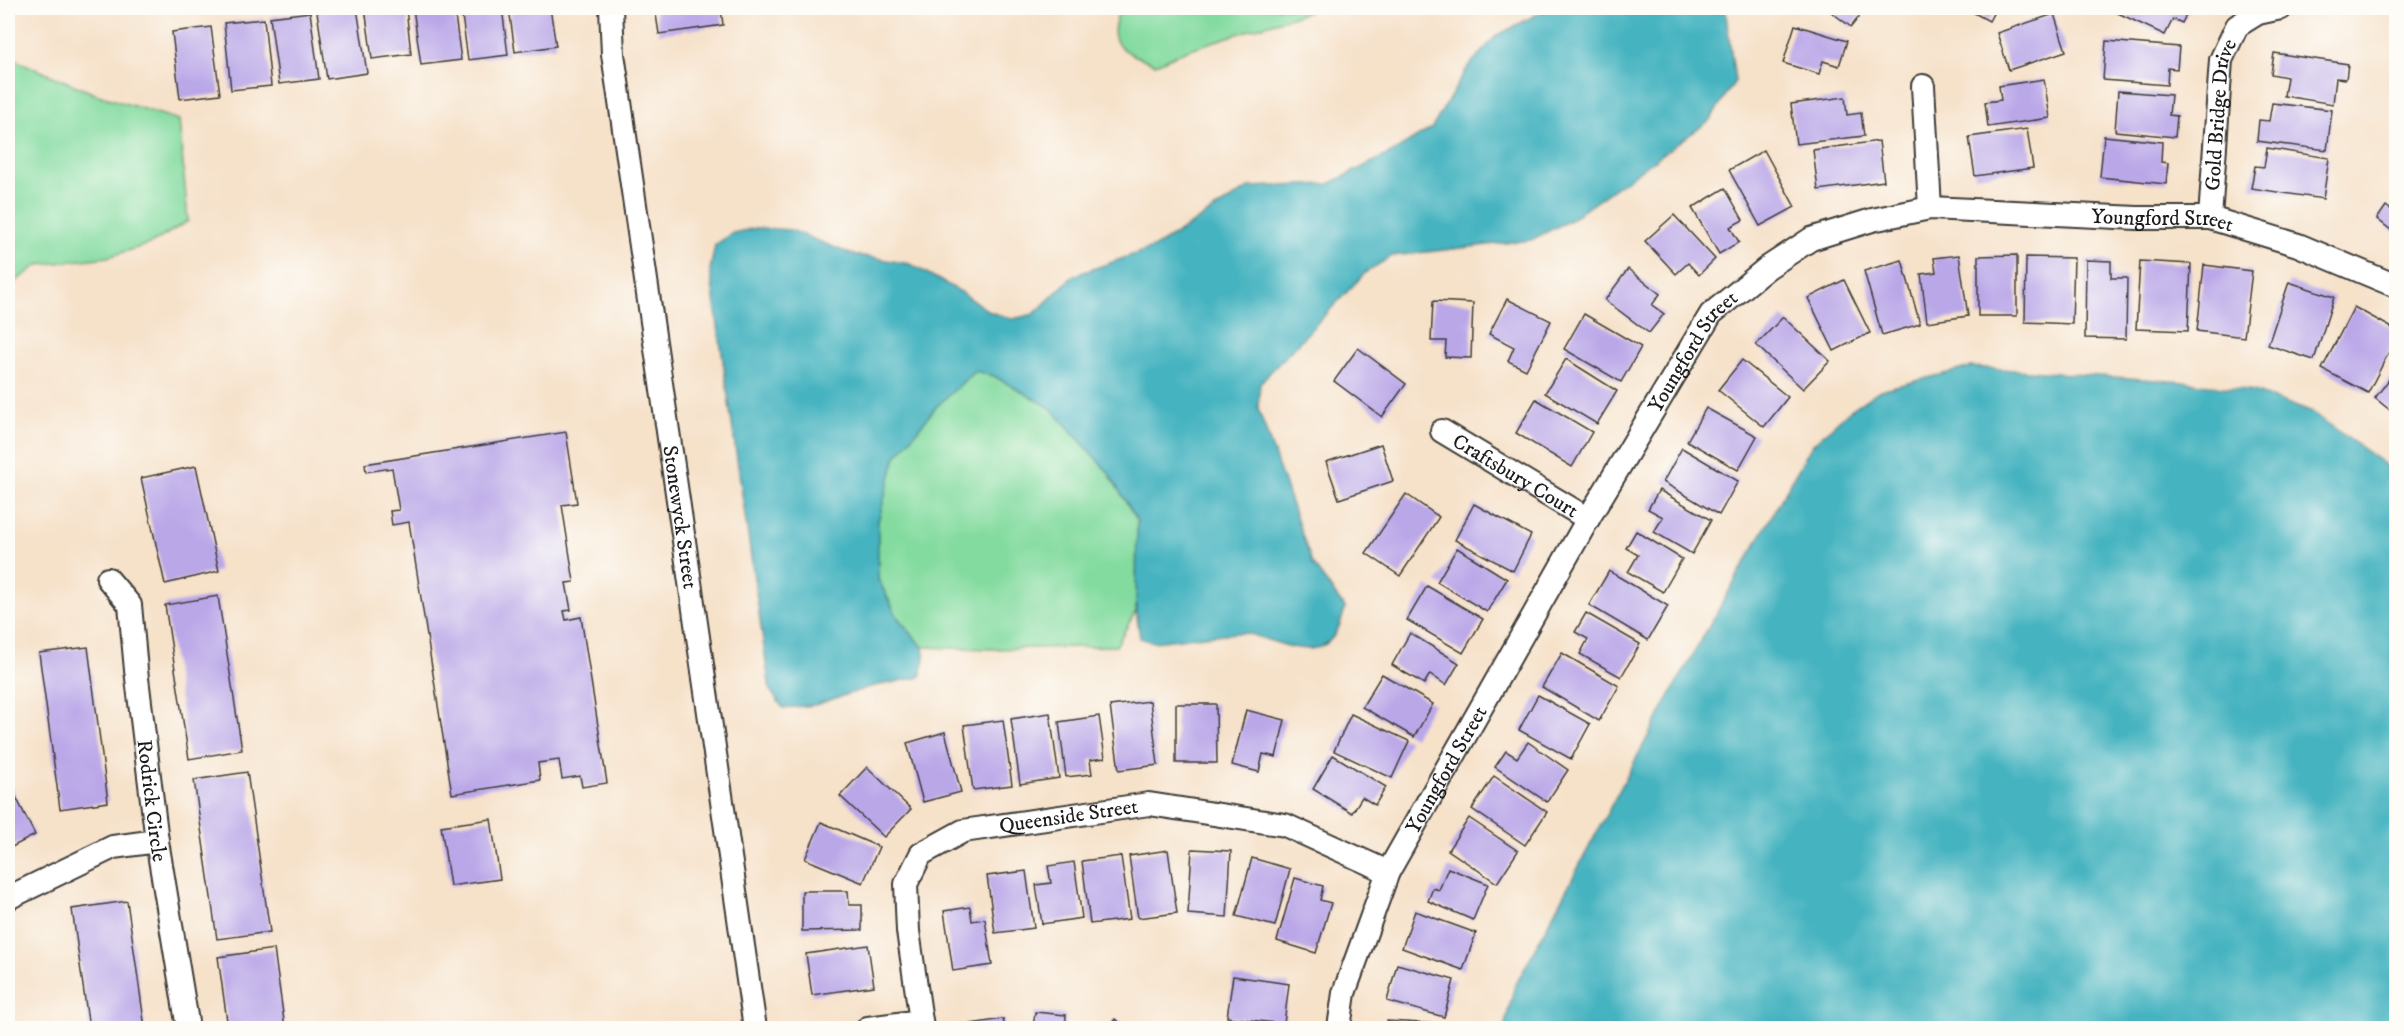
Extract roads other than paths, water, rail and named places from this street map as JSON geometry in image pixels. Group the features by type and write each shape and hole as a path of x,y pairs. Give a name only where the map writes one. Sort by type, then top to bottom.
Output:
{"street":[{"name":"Stonewyck Street","path":"611,8 615,66 755,1029"},
{"name":"Gold Bridge Drive","path":"2210,218 2221,60 2236,26 2258,13 2281,8"},
{"path":"1923,86 1930,208"},
{"name":"Youngford Street","path":"1339,1029 1344,993 1388,872 1588,519 1711,314 1767,268 1811,239 1872,220 1930,208 2137,218 2210,218 2298,245 2397,286"},
{"name":"Craftsbury Court","path":"1442,431 1588,519"},
{"name":"Rodrick Circle","path":"108,579 130,605 157,841 188,1029"},
{"name":"Queenside Street","path":"921,1025 908,931 906,885 921,855 963,831 1149,804 1284,825 1388,872"},
{"path":"8,898 113,846 157,841"},
{"path":"868,1029 921,1025"}],"water":[{"path":"1549,8 1723,8 1726,15 1735,81 1709,121 1570,220 1531,240 1392,256 1366,272 1260,383 1258,408 1312,563 1345,608 1334,636 1327,643 1318,648 1296,648 1242,633 1153,642 1140,638 1136,611 1137,520 1108,472 1051,408 994,376 975,371 936,407 896,457 878,521 878,579 898,618 923,647 925,660 920,677 870,687 815,705 783,708 770,690 710,270 715,245 733,233 756,228 791,230 851,254 910,264 961,292 990,312 1013,319 1034,314 1073,276 1155,247 1250,187 1329,184 1393,152 1432,128 1468,67 1496,36"},
{"path":"1971,367 2185,382 2254,391 2313,413 2384,464 2396,482 2396,1028 1504,1028 1514,988 1670,695 1812,445 1849,411 1880,390"}]}
